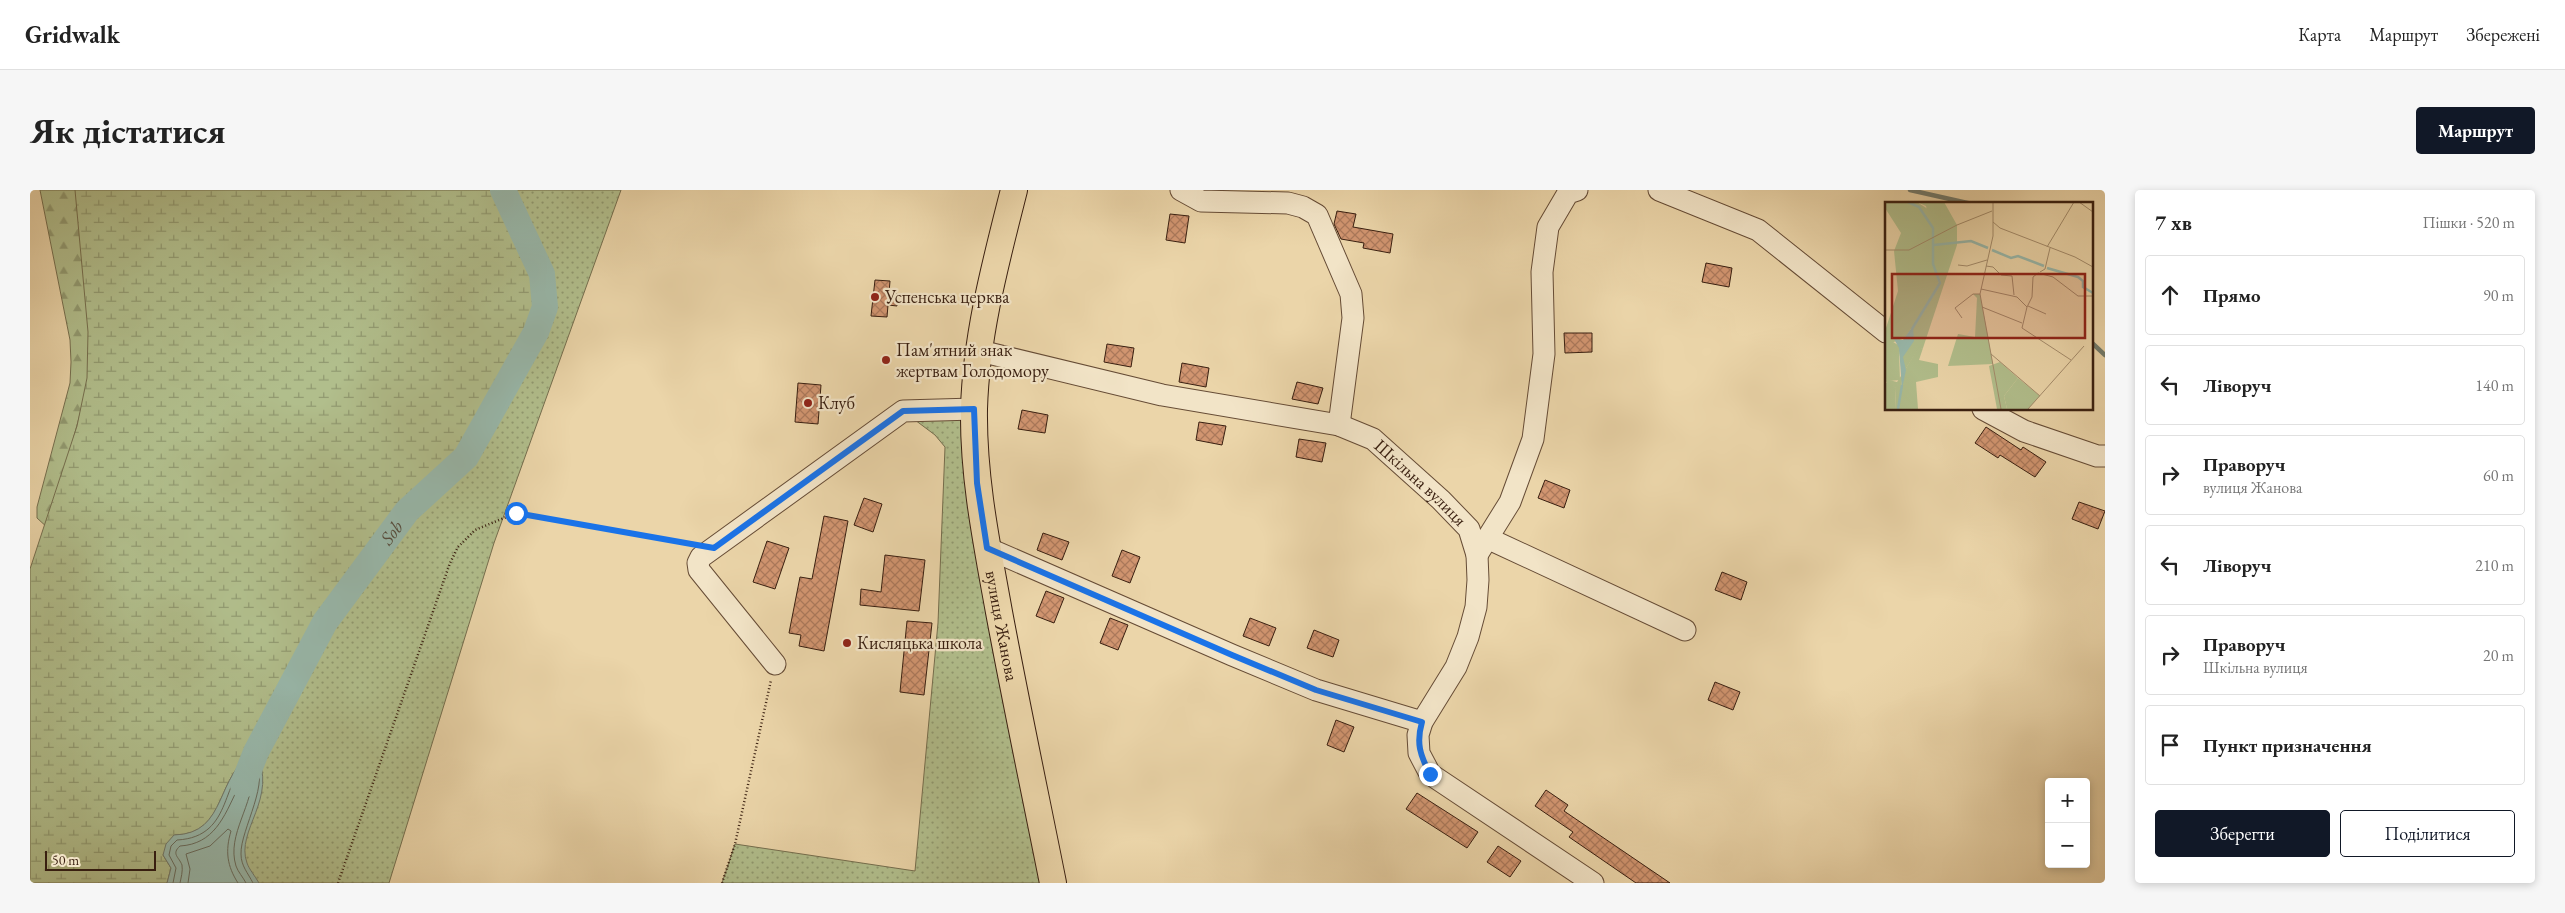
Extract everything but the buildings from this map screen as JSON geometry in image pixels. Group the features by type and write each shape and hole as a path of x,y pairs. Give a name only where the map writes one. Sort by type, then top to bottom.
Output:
{"main road":[{"name":"вулиця Жанова","path":"1014,190 996,260 980,351 974,409 977,483 987,548 1053,883"}],"street":[{"path":"1181,190 1200,201 1288,203 1303,207 1316,214 1352,294 1353,318 1339,424"},
{"path":"1577,190 1568,193 1548,227 1542,272 1544,354 1533,439 1510,502 1482,547 1685,630"},
{"path":"1659,190 1758,230 1885,331"},
{"name":"Шкільна вулиця","path":"980,351 1162,395 1339,424 1373,440 1441,500 1469,529 1482,547 1476,607 1468,637 1456,667 1422,722 1418,735 1419,754 1430,774 1593,883"},
{"path":"775,664 699,570 699,560 903,411 974,409"},
{"path":"1985,410 2024,431 2097,456 2105,456"},
{"path":"987,548 1316,690 1422,722"}],"path":[{"path":"338,883 450,563 466,537 475,530 516,513 714,548"},
{"path":"722,883 735,844 775,664"}],"green space":[{"path":"40,190 93,190 111,299 49,529 37,518 37,507 70,383 71,362 70,340"},
{"path":"75,190 503,190 542,274 545,307 536,332 466,457 407,511 335,606 315,639 256,752 243,762 233,774 213,814 205,825 192,832 175,835 163,855 171,868 167,883 30,883 30,569 77,426 87,378 88,332"},
{"path":"503,190 621,190 494,543 389,883 196,883 213,858 256,752 323,624 407,511 466,457 536,332 545,302 543,280 528,240"},
{"path":"974,409 1053,883 722,883 735,844 915,871 938,623 945,447 935,435 903,411"}],"water":[{"path":"256,752 262,769 263,785 245,851 247,863 259,883 167,883 171,868 163,855 166,844 174,835 192,832 204,825 213,814 233,774 243,762"}],"waterway":[{"name":"Sob","path":"243,785 256,752 325,622 407,511 466,457 536,332 545,307 542,274 503,190"},
{"path":"1910,190 1963,202"},
{"path":"2092,343 2105,355"}],"place":[{"name":"Успенська церква","path":"875,297"},
{"name":"Пам'ятний знак жертвам Голодомору","path":"886,360"},
{"name":"Клуб","path":"808,403"},
{"name":"Кисляцька школа","path":"847,643"}],"route":[{"path":"516,513 714,548 903,411 974,409 977,483 987,548 1316,690 1422,722 1418,735 1419,754 1430,774"}]}
